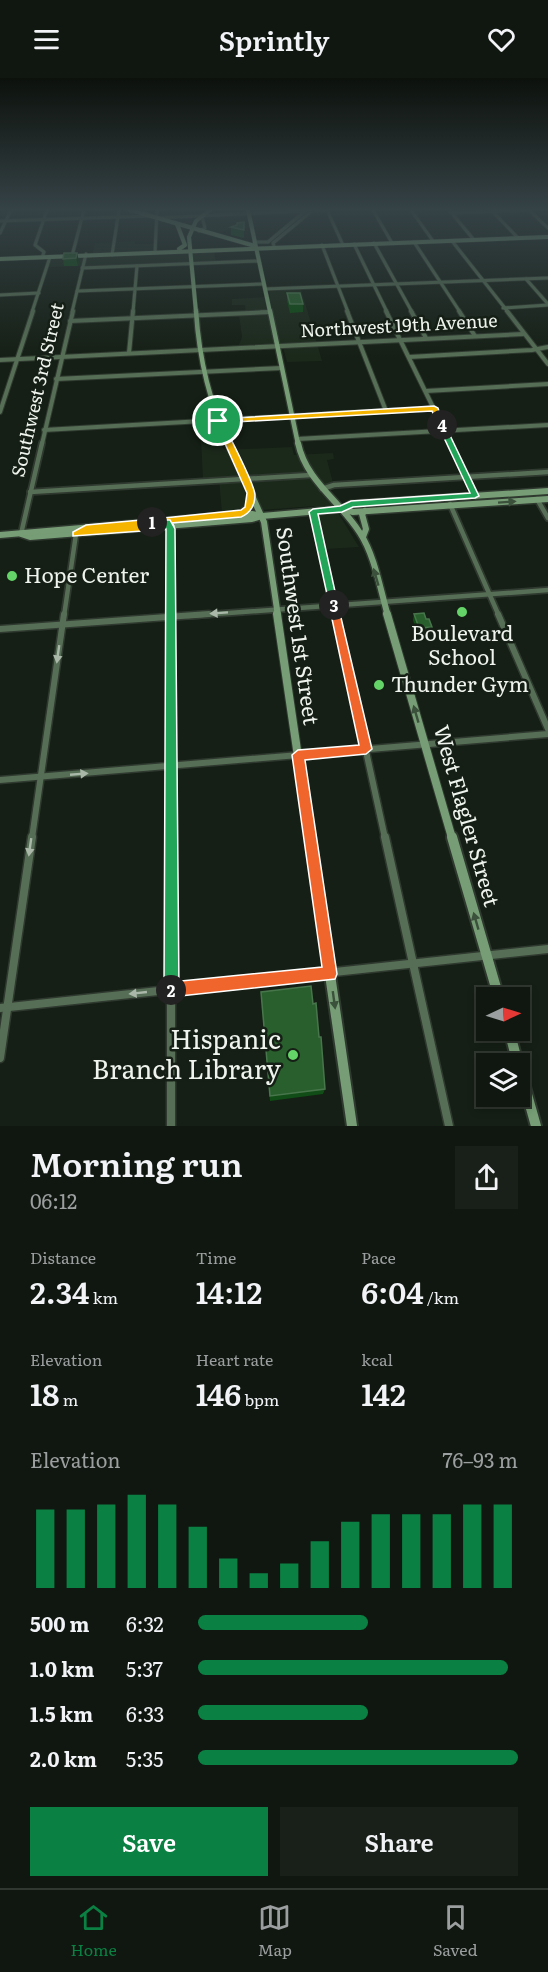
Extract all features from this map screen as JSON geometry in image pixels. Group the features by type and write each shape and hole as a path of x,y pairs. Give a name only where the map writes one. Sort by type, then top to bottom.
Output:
{"main road":[{"name":"Southwest 1st Street","path":"193,259 198,349 204,372 218,421 262,516 352,1126"},
{"name":"West Flagler Street","path":"258,261 302,459 311,476 342,509 363,537 496,987"},
{"path":"342,509 351,504 548,491"},
{"path":"241,514 249,507 251,493"},
{"path":"21,534 30,537 76,534 241,514 262,516 342,509 365,511 548,499"},
{"path":"363,537 366,529 362,514 365,511"},
{"path":"0,535 31,531 252,519 262,516"},
{"path":"76,534 86,528"},
{"path":"530,1104 536,1126"}],"street":[{"path":"0,412 49,259"},
{"name":"Southwest 3rd Street","path":"21,534 84,259"},
{"path":"327,259 386,411"},
{"path":"361,259 479,504"},
{"path":"383,259 426,338"},
{"path":"425,259 475,336"},
{"path":"466,259 548,364"},
{"path":"82,268 258,261"},
{"path":"129,353 137,266"},
{"path":"77,291 194,286 338,286 548,278"},
{"path":"526,279 548,305"},
{"path":"0,295 39,293"},
{"path":"503,308 548,305"},
{"path":"70,321 270,312"},
{"name":"Northwest 19th Avenue","path":"0,360 523,334"},
{"path":"410,357 548,347"},
{"path":"56,379 282,368"},
{"path":"426,391 548,384"},
{"path":"44,430 434,408"},
{"path":"297,439 548,425"},
{"path":"322,489 334,485 548,472"},
{"path":"30,492 311,476"},
{"path":"533,492 548,518"},
{"path":"447,497 548,729"},
{"path":"313,512 449,1126"},
{"path":"167,523 170,617 171,1126"},
{"path":"0,1058 4,1007 76,534"},
{"path":"0,629 548,590"},
{"path":"0,780 548,734"},
{"path":"4,1007 548,949"}],"shaded area":[{"path":"53,259 215,259 216,262 48,267"},
{"path":"301,289 322,361 287,362 282,343 239,345 242,337 239,315 246,315 245,305 232,305 232,299 270,297 269,290"},
{"path":"215,439 225,450 292,447 294,455 333,453 334,459 327,460 333,483 317,487 330,500 359,547 325,549 314,506 222,513 219,479 203,479 201,440"}],"building":[{"path":"287,293 300,293 303,304 290,304"},
{"path":"424,613 432,627 419,628 414,614"},
{"name":"Hispanic Branch Library","path":"311,986 313,1004 316,1003 319,1037 321,1037 325,1089 270,1096 261,992"}],"place":[{"name":"Hope Center","path":"12,576"},
{"name":"Boulevard School","path":"462,612"},
{"name":"Thunder Gym","path":"379,685"},
{"name":"Hispanic Branch Library","path":"293,1055"}],"route":[{"path":"218,421 251,493 249,507 244,512 164,521 170,526 76,534 86,528 164,521 167,522 170,526 171,990 330,974 298,755 366,749 313,512 342,509 351,504 475,496 434,408 218,421"}]}
